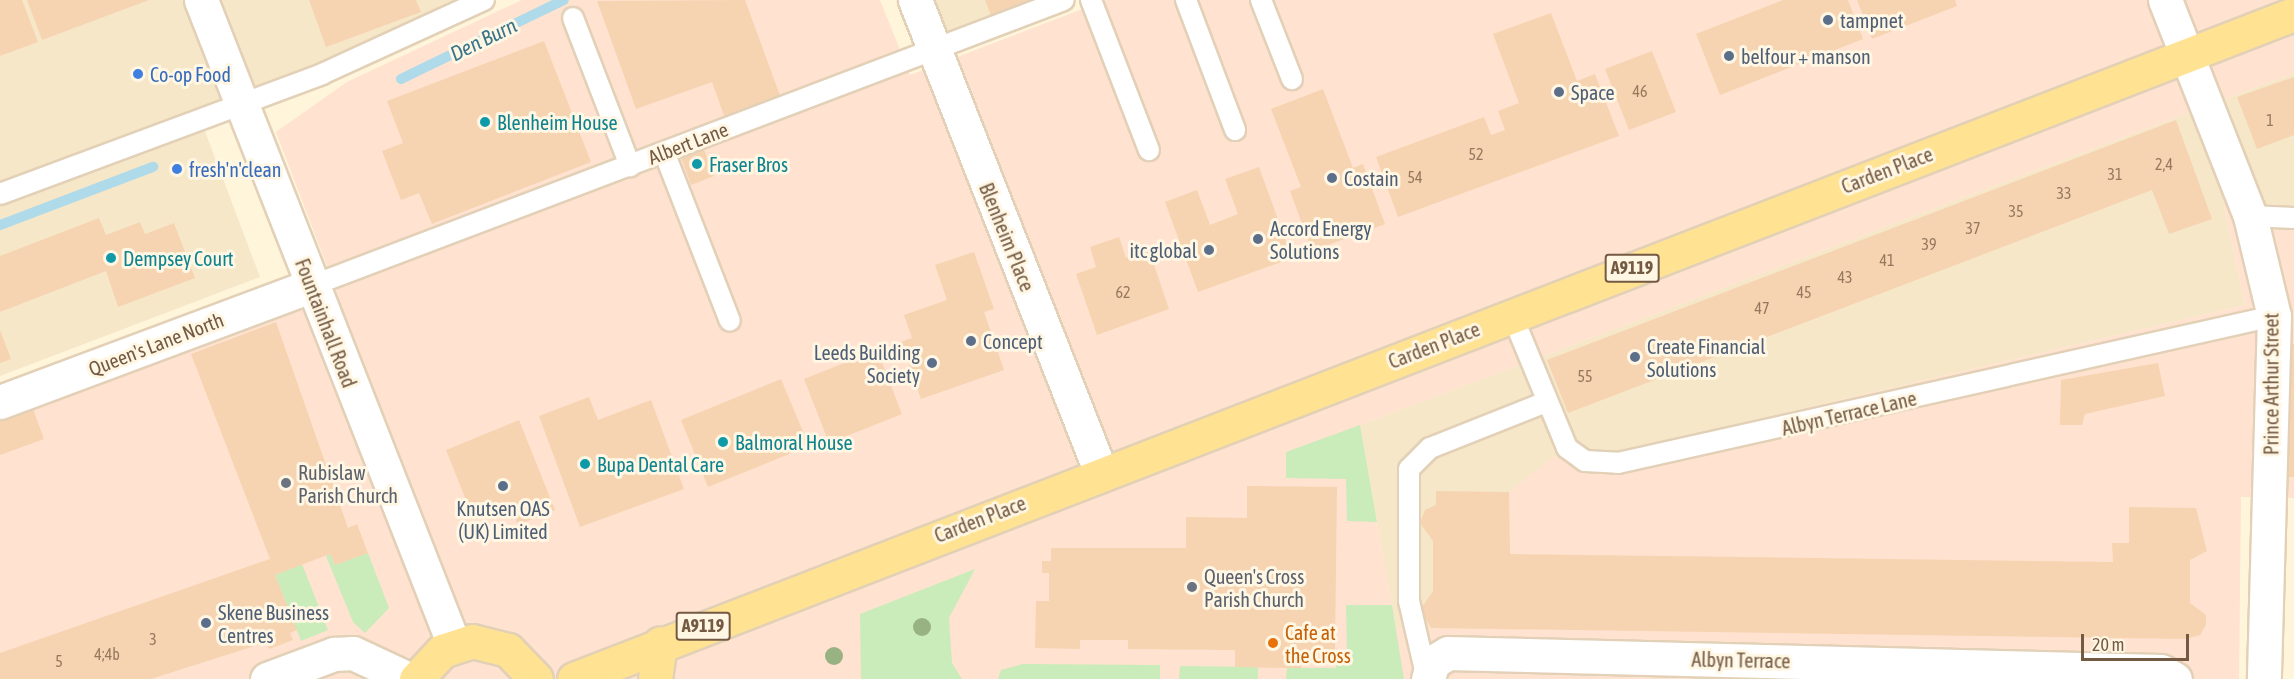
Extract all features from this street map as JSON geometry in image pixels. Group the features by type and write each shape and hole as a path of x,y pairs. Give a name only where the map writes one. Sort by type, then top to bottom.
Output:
{"main road":[{"name":"Carden Place","path":"574,679 660,642 2294,14"},
{"path":"416,679 430,659 454,645 472,641 508,650 536,679"},
{"path":"655,679 660,642"}],"street":[{"name":"Fountainhall Road","path":"201,0 311,286 454,645"},
{"name":"Blenheim Place","path":"915,0 1101,473"},
{"name":"Prince Arthur Street","path":"2166,0 2250,216 2274,316 2282,520 2264,679"},
{"name":"Queen's Lane North","path":"0,402 311,286"},
{"path":"267,679 334,654 353,653 409,679"},
{"name":"Albyn Terrace","path":"1427,679 1433,662 1448,653 2161,671 2175,679"}],"lane":[{"path":"0,194 322,74 484,0"},
{"name":"Albert Lane","path":"311,286 1064,0"},
{"path":"1091,0 1149,150"},
{"path":"1186,0 1235,130"},
{"path":"1261,0 1292,79"},
{"path":"573,18 630,165"},
{"path":"664,152 730,321"},
{"path":"2250,216 2294,218"},
{"name":"Albyn Terrace Lane","path":"1512,315 1546,402 1567,448 1585,461 1649,460 2274,316"},
{"path":"1427,679 1409,601 1409,469 1430,448 1546,402"}],"shaded area":[{"path":"0,0 484,0 200,118 260,277 0,376"},
{"path":"522,0 880,0 910,75 1106,0 2294,0 2294,73 1360,425 1396,628 1508,629 1509,492 1555,456 1605,455 2245,305 2224,206 2294,208 2294,498 2241,497 2239,679 0,679 0,418 338,295 276,132 347,82"},
{"path":"915,0 1030,0 929,39"},
{"path":"2294,73 2294,208 2224,206 2245,305 1605,455 1509,629 1396,629 1360,425"}],"green space":[{"path":"1360,425 1377,522 1347,521 1346,479 1286,478 1286,452"},
{"path":"368,553 389,608 365,633 353,622 326,556 330,554 335,565"},
{"path":"302,564 328,630 301,641 275,575"},
{"path":"975,569 949,618 952,663 962,679 861,679 860,614"},
{"path":"1346,605 1392,605 1404,679 1286,679 1287,668 1336,668 1335,651 1347,651"},
{"path":"1023,664 1160,665 1160,679 998,679 1001,670"},
{"path":"1180,666 1258,667 1258,679 1179,679"}],"building":[{"path":"0,0 22,0 38,42 0,56"},
{"path":"27,0 149,0 42,40"},
{"path":"309,0 416,0 421,12 326,47"},
{"path":"745,0 782,101 726,121 712,82 636,109 597,1"},
{"path":"985,0 1033,0 991,16"},
{"path":"1783,0 1848,0 1863,39 1720,95 1696,34"},
{"path":"1857,0 1955,0 1957,6 1872,39"},
{"path":"1551,13 1577,81 1595,74 1619,136 1398,217 1376,157 1484,117 1491,135 1505,130 1498,111 1519,103 1493,34"},
{"name":"Blenheim House","path":"544,41 591,162 432,224 419,193 401,200 382,151 403,143 387,101"},
{"path":"1652,51 1676,112 1629,130 1605,69"},
{"path":"2294,77 2294,135 2257,149 2237,97"},
{"name":"Costain","path":"1323,89 1353,168 1363,164 1385,224 1312,251 1290,191 1301,187 1271,109"},
{"path":"2176,120 2212,219 2169,234 2152,190 1568,413 1547,360"},
{"name":"Fraser Bros","path":"702,144 714,176 691,185 679,152"},
{"path":"1259,167 1292,258 1198,292 1165,202 1197,190 1210,225 1238,214 1225,179"},
{"name":"Dempsey Court","path":"99,218 106,235 140,222 145,234 174,223 195,278 118,307 106,271 0,312 0,256"},
{"path":"1119,237 1126,258 1149,250 1169,309 1097,335 1076,274 1096,267 1090,247"},
{"name":"Concept","path":"974,252 994,309 984,312 1004,370 921,399 901,342 912,338 904,315 947,300 935,265"},
{"path":"276,322 348,528 357,524 368,553 335,565 330,554 275,575 297,630 290,633 293,640 269,649 267,642 151,679 0,679 0,653 270,559 191,354"},
{"path":"0,330 11,359 0,363"},
{"path":"2290,344 2294,344 2294,477 2288,477"},
{"path":"877,350 902,414 829,443 804,379"},
{"path":"2158,363 2165,396 2085,414 2082,425 2060,425 2061,380"},
{"path":"781,379 809,446 708,487 681,420"},
{"path":"589,397 598,420 651,400 684,489 580,527 539,416"},
{"path":"31,404 44,439 0,455 0,416"},
{"name":"Knutsen OAS (UK) Limited","path":"519,420 555,510 518,525 508,501 472,515 446,450"},
{"name":"Queen's Cross Parish Church","path":"1247,486 1337,487 1335,651 1301,650 1301,668 1287,668 1235,667 1235,650 1128,649 1128,640 1080,640 1080,649 1035,648 1036,601 1049,601 1049,573 1042,573 1042,561 1051,561 1051,548 1186,548 1186,517 1247,518"},
{"path":"1436,491 1509,492 1510,554 2113,562 2112,543 2129,543 2129,507 2196,508 2207,551 2190,560 2190,603 2206,615 2206,625 2200,635 2186,639 1431,628 1420,610 1433,591 1433,541 1420,523 1425,510 1436,505"}],"waterway":[{"name":"Den Burn","path":"401,79 564,0"},
{"name":"Den Burn","path":"0,225 153,167"}],"place":[{"name":"tampnet","path":"1828,20"},
{"name":"belfour + manson","path":"1729,56"},
{"name":"Co-op Food","path":"138,74"},
{"name":"Space","path":"1559,92"},
{"name":"Blenheim House","path":"485,122"},
{"name":"Fraser Bros","path":"697,164"},
{"name":"fresh'n'clean","path":"177,169"},
{"name":"Costain","path":"1332,178"},
{"name":"Accord Energy Solutions","path":"1258,239"},
{"name":"itc global","path":"1209,250"},
{"name":"Dempsey Court","path":"111,258"},
{"name":"Concept","path":"971,341"},
{"name":"Create Financial Solutions","path":"1635,357"},
{"name":"Leeds Building Society","path":"932,363"},
{"name":"Balmoral House","path":"723,442"},
{"name":"Bupa Dental Care","path":"585,464"},
{"name":"Rubislaw Parish Church","path":"286,483"},
{"name":"Knutsen OAS (UK) Limited","path":"503,486"},
{"name":"Queen's Cross Parish Church","path":"1192,587"},
{"name":"Skene Business Centres","path":"206,623"},
{"name":"Cafe at the Cross","path":"1273,643"}]}
